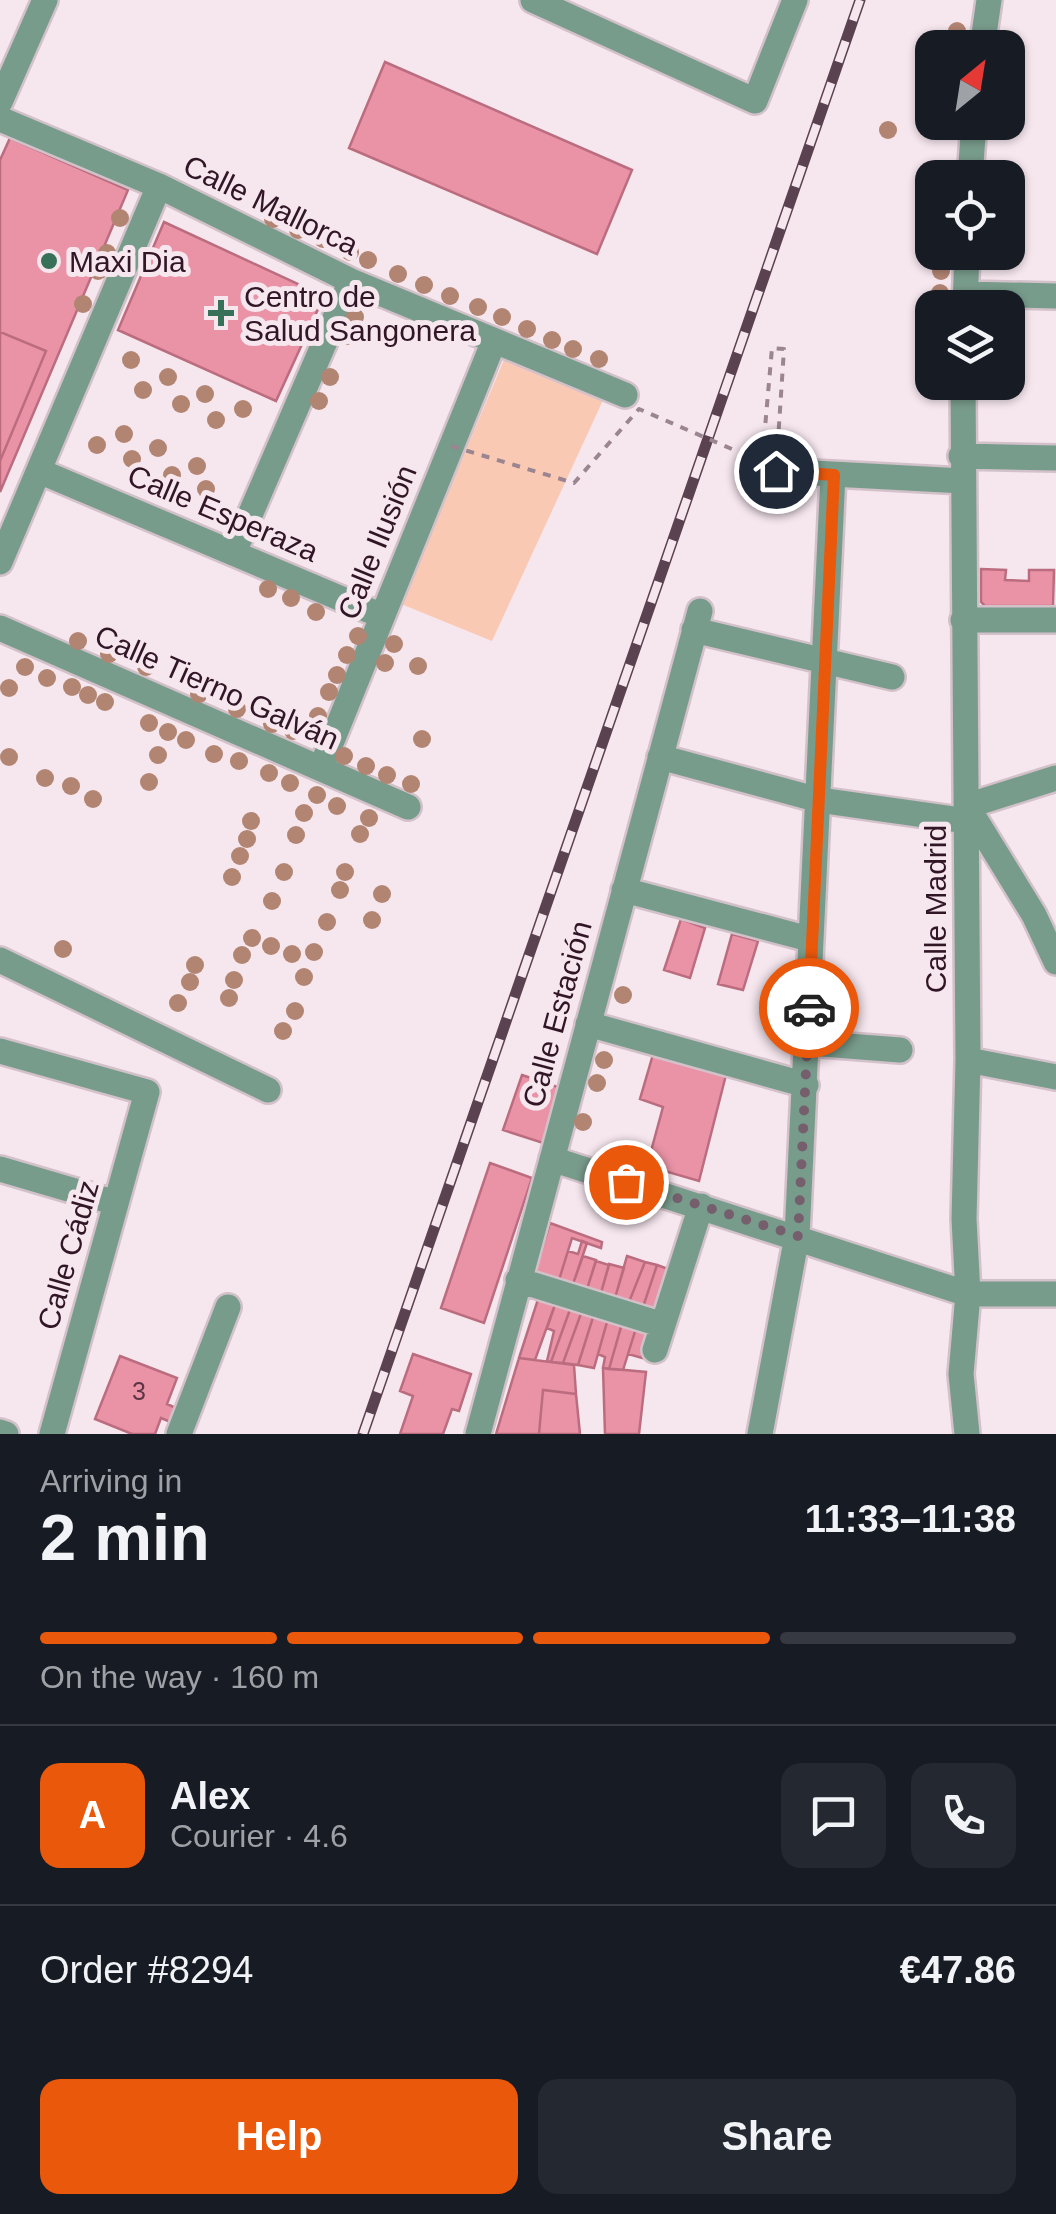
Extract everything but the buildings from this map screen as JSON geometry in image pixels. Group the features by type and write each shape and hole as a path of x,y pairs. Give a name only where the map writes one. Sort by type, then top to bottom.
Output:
{"street":[{"path":"0,102 7,68 45,0"},
{"path":"533,0 756,102 795,0"},
{"path":"985,30 989,0"},
{"name":"Calle Mallorca","path":"0,118 159,186 351,280 625,395"},
{"path":"0,562 159,186"},
{"path":"234,552 351,280"},
{"path":"1025,298 1056,296"},
{"name":"Calle Ilusión","path":"321,768 494,341"},
{"name":"Calle Madrid","path":"963,400 968,1294 962,1374 967,1434"},
{"path":"776,471 834,475 962,469 1056,458"},
{"name":"Calle Esperaza","path":"39,471 382,616"},
{"path":"760,1434 798,1236 809,939 834,475"},
{"path":"963,620 1056,620"},
{"name":"Calle Estación","path":"478,1434 697,621 825,660"},
{"name":"Calle Tierno Galván","path":"0,628 408,806"},
{"path":"825,660 892,677"},
{"path":"660,757 819,800 967,814 1056,778"},
{"path":"967,814 1045,915 1056,962"},
{"path":"624,890 809,939"},
{"path":"0,960 268,1090"},
{"path":"588,1024 806,1085"},
{"path":"808,1043 900,1050"},
{"name":"Calle Cádiz","path":"0,1050 147,1092 52,1434"},
{"path":"968,1060 1056,1078"},
{"path":"552,1159 968,1294 1056,1294"},
{"path":"0,1168 116,1204"},
{"path":"518,1280 659,1338 701,1206"},
{"path":"180,1434 228,1306"}],"path":[{"path":"451,446 574,483 638,409 762,462 772,348 784,348 776,471"}],"shaded area":[{"path":"506,355 604,398 492,641 401,604"}],"railway":[{"path":"363,1434 860,0"}],"way so far":[{"path":"626,1182 798,1236 809,1008"}],"place":[{"name":"Maxi Dia","path":"49,261"},
{"name":"Centro de Salud Sangonera","path":"221,313"}],"route":[{"path":"776,471 834,475 809,939 809,1008"}]}
